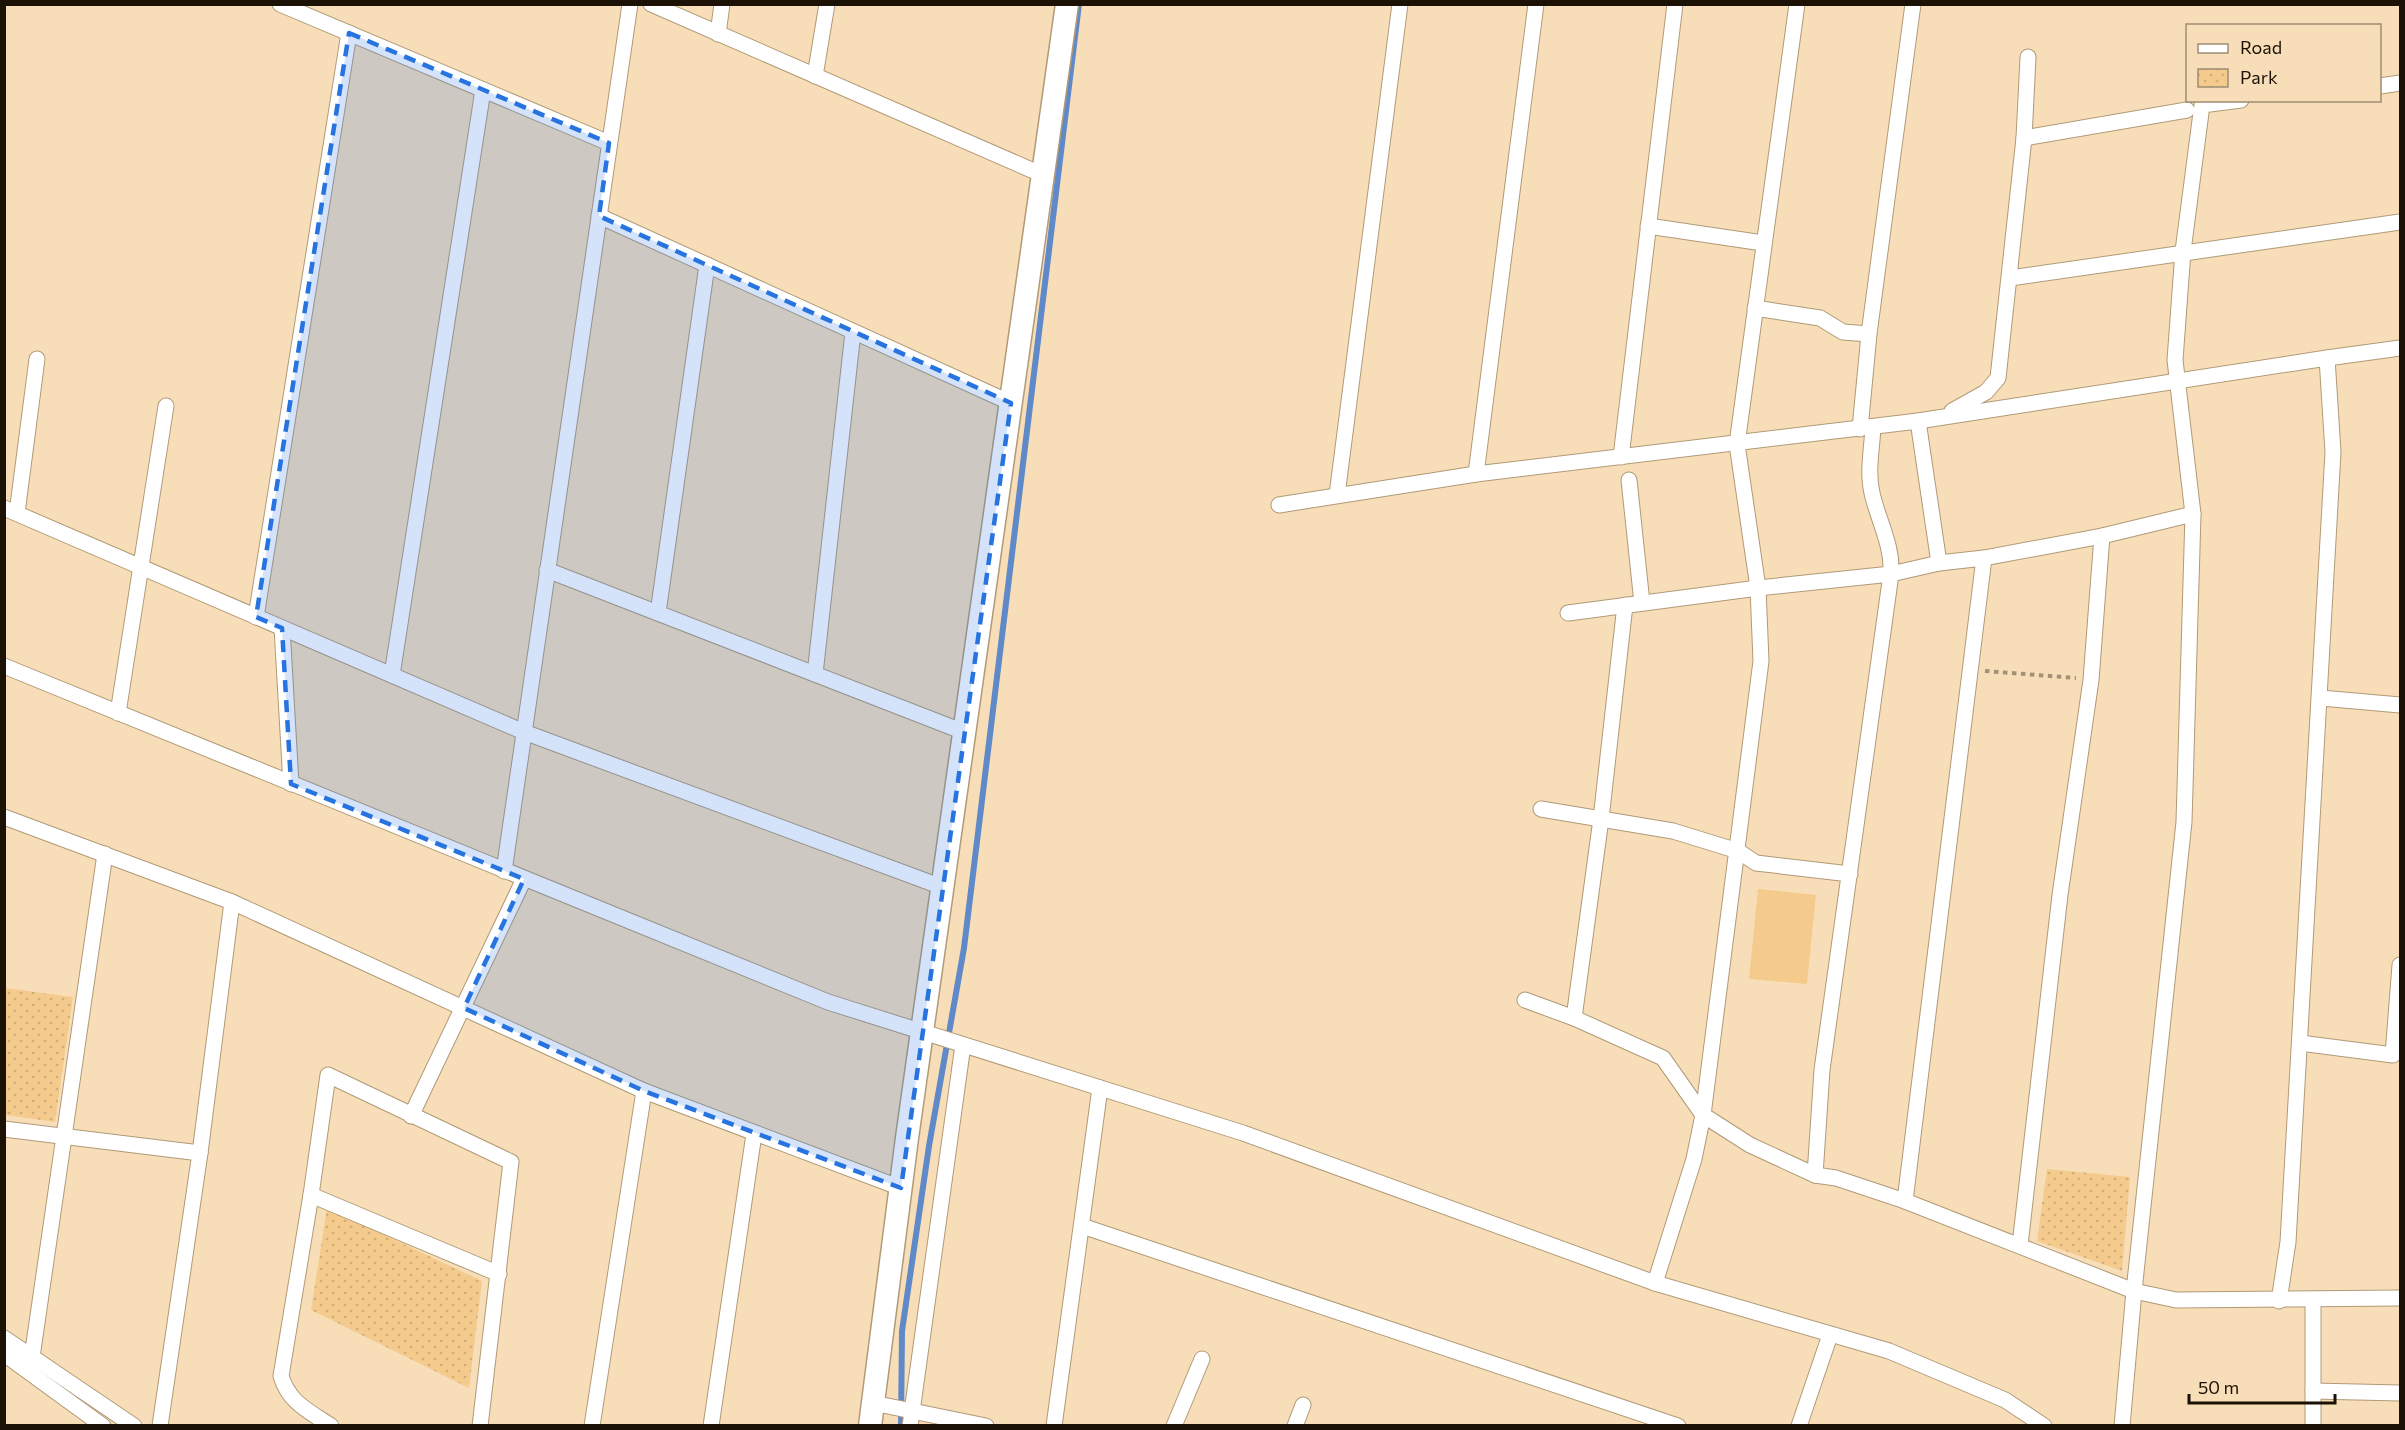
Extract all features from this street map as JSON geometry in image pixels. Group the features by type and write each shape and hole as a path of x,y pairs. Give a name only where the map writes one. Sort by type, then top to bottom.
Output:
{"street":[{"path":"280,4 308,10 349,33 609,143"},
{"path":"504,871 630,4"},
{"path":"651,4 1042,175"},
{"path":"718,34 722,4"},
{"path":"814,76 827,4"},
{"path":"986,1425 872,1414 942,887 1067,4"},
{"path":"1337,495 1400,4"},
{"path":"1476,474 1536,4"},
{"path":"1621,457 1675,4"},
{"path":"1656,1283 1694,1159 1703,1114 1761,661 1758,588 1737,444 1797,4"},
{"path":"1815,1175 1822,1070 1892,574 1892,557 1881,528 1871,490 1866,428 1869,334 1913,4"},
{"path":"256,616 349,33"},
{"path":"1944,416 1986,392 1998,378 2024,138 2028,57"},
{"path":"2381,86 2400,83"},
{"path":"392,675 483,90"},
{"path":"2122,1425 2184,822 2193,514 2175,360 2183,251 2202,105 2225,102"},
{"path":"2024,138 2187,110"},
{"path":"599,216 1011,403"},
{"path":"2010,278 2170,256 2183,251 2400,222"},
{"path":"1648,226 1763,243"},
{"path":"658,613 707,266"},
{"path":"1755,308 1820,318 1843,332 1869,334"},
{"path":"814,674 853,332"},
{"path":"1279,505 1476,474 1918,421 2400,348"},
{"path":"2279,1300 2288,1242 2333,452 2327,358"},
{"path":"37,359 11,511 524,732 942,887"},
{"path":"118,713 166,406"},
{"path":"1918,421 1939,563"},
{"path":"1629,480 1642,603"},
{"path":"1568,613 1758,588 1892,574 1939,563 1984,558 2102,536 2193,514"},
{"path":"2020,1245 2060,895 2091,680 2102,536"},
{"path":"1905,1201 1984,558"},
{"path":"547,570 964,732"},
{"path":"1574,1018 1601,819 1625,605"},
{"path":"282,628 291,784"},
{"path":"4,666 828,1002 1243,1133 1656,1283 1889,1351 2005,1400 2044,1425"},
{"path":"2320,698 2400,705"},
{"path":"1541,809 1673,831 1738,851 1756,863 1850,874"},
{"path":"4,816 232,903 644,1091 901,1188"},
{"path":"32,1357 105,854"},
{"path":"411,1116 524,879"},
{"path":"160,1425 200,1153 232,903"},
{"path":"2300,1042 2394,1055 2400,965"},
{"path":"1525,1000 1574,1018 1663,1058 1703,1114 1750,1145 1815,1175 1836,1178 1905,1201 2134,1291 2176,1300 2400,1298"},
{"path":"911,1418 963,1045"},
{"path":"331,1425 296,1402 285,1391 281,1376 328,1075 511,1162 500,1274 480,1425"},
{"path":"1054,1425 1100,1088"},
{"path":"592,1425 644,1091"},
{"path":"4,1129 200,1153"},
{"path":"711,1425 754,1134"},
{"path":"311,1195 500,1274"},
{"path":"1082,1226 1673,1425"},
{"path":"2313,1300 2313,1425"},
{"path":"1799,1425 1830,1335"},
{"path":"4,1338 134,1425"},
{"path":"4,1354 103,1425"},
{"path":"1174,1425 1202,1359"},
{"path":"2313,1391 2400,1393"},
{"path":"1295,1425 1303,1406"}],"path":[{"path":"1969,670 2091,680"}],"highlighted area":[{"path":"349,33 609,143 599,216 1011,403 901,1188 644,1091 464,1008 524,879 291,784 282,628 256,617"}],"green space":[{"path":"1758,889 1816,895 1807,984 1749,979"},
{"path":"5,988 73,997 55,1122 5,1115"},
{"path":"2047,1169 2130,1177 2122,1271 2037,1241"},
{"path":"327,1208 482,1281 469,1388 311,1310"}],"waterway":[{"path":"901,1426 902,1331 929,1146 964,948 1079,4"}]}
